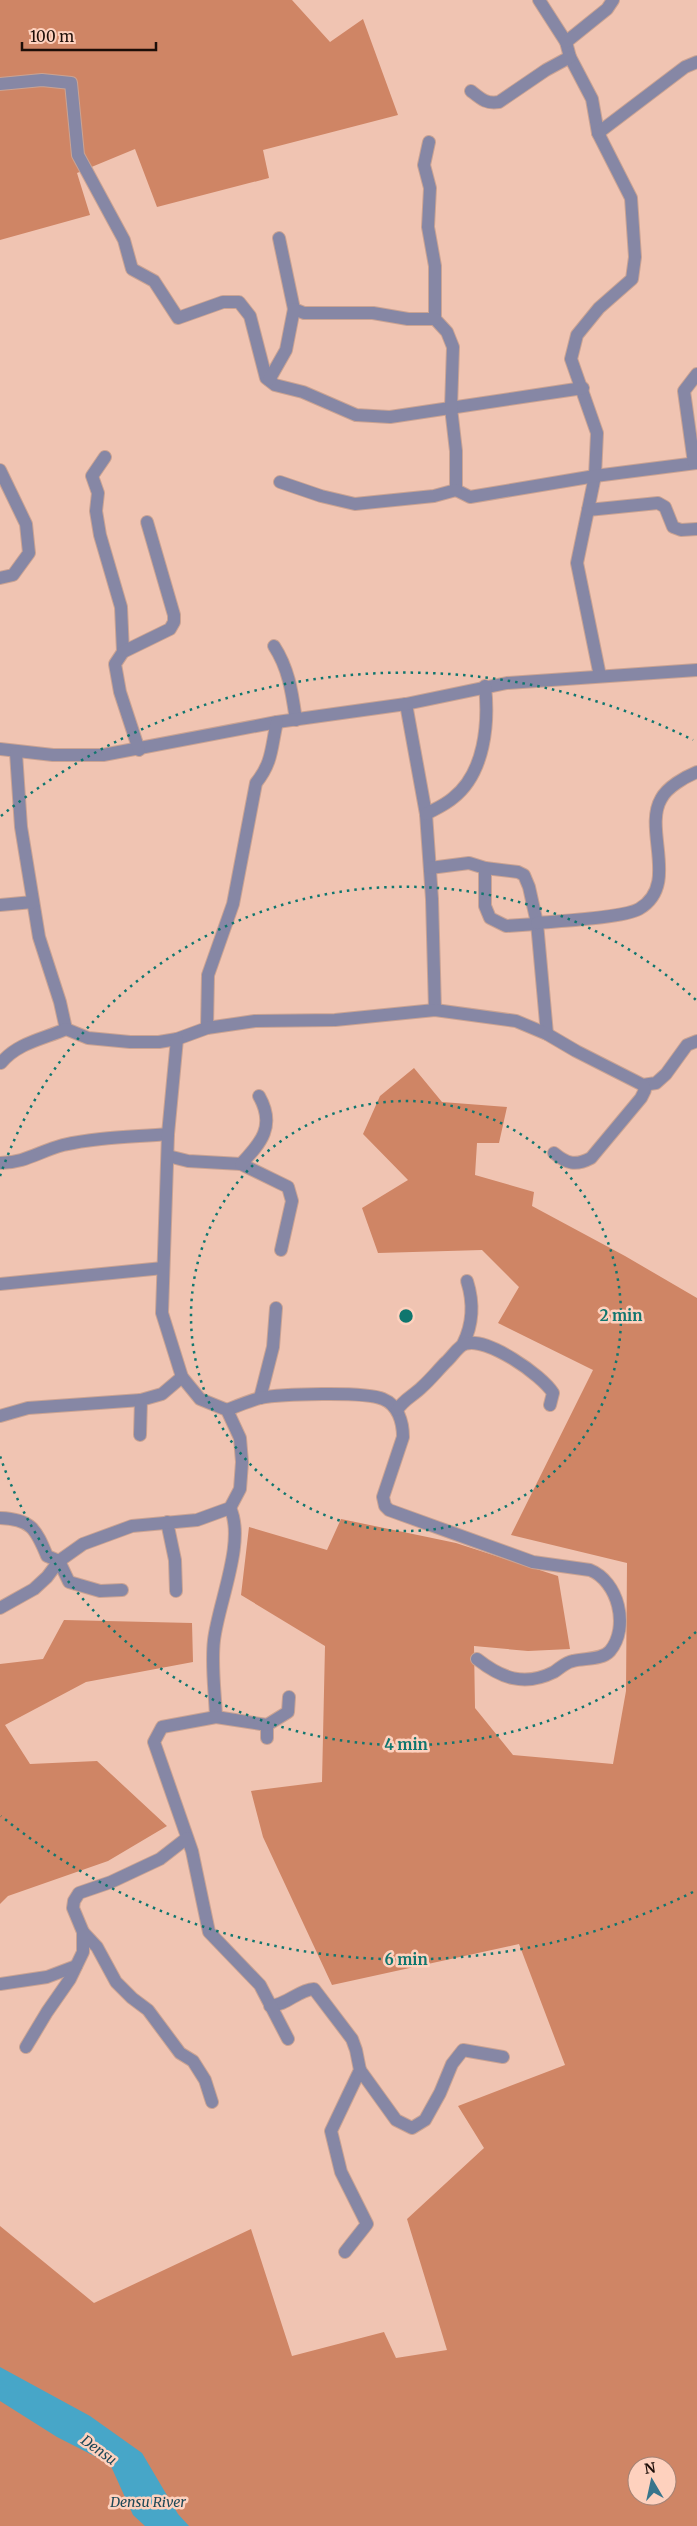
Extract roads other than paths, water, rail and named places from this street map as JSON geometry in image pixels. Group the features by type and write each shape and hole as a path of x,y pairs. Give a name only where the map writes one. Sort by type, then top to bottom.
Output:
{"street":[{"path":"538,0 566,42 570,57 592,99 598,133 631,198 635,257 632,278 599,308 577,335 571,359 574,374 583,388 597,433 595,476 579,548 577,572 600,676"},
{"path":"566,42 607,9 614,0"},
{"path":"471,91 484,101 490,103 499,102 546,70 570,57"},
{"path":"598,133 685,67 697,62"},
{"path":"0,84 42,80 71,83 78,155 124,240 132,269 154,281 178,318 223,302 239,302 250,316 259,360 266,378 275,385 303,392 356,415 390,417 583,388"},
{"path":"429,142 424,165 430,188 428,227 435,266 435,319 447,332 453,347 451,408 456,452 456,490"},
{"path":"269,380 286,350 294,309 279,238"},
{"path":"294,309 304,313 373,313 408,319 435,319"},
{"path":"280,482 321,496 355,504 434,496 456,490 470,497 595,476 696,463 684,391 697,374"},
{"path":"105,457 92,476 98,494 96,511 100,535 121,607 123,652"},
{"path":"0,470 26,524 29,553 13,575 0,578"},
{"path":"588,510 658,503 664,507 673,527 681,530 697,529"},
{"path":"139,750 120,692 115,664 123,652 170,629 174,622 174,615 147,522"},
{"path":"274,646 284,661 291,685 296,720"},
{"path":"0,749 16,753 103,755 139,750 277,722 406,704 485,686 697,670"},
{"path":"426,814 453,798 470,780 486,730 488,712 485,686"},
{"path":"406,704 426,814 430,868 435,1010"},
{"path":"207,1028 208,975 233,904 256,783 266,770 272,756 277,722"},
{"path":"16,753 21,827 39,936 60,1002 66,1029"},
{"path":"485,868 486,906 490,918 506,926 628,913 646,904 657,887 659,873 657,820 661,798 685,777 697,772"},
{"path":"430,868 470,862 485,868 507,870 524,875 529,886 537,923 547,1034"},
{"path":"0,905 33,902"},
{"path":"1,1063 9,1053 66,1029 88,1038 130,1042 177,1039 207,1028 255,1021 335,1020 435,1010 516,1021 547,1034 643,1085 656,1083 666,1074 687,1045 697,1041"},
{"path":"177,1039 168,1134 162,1313 182,1377 200,1399 227,1410 260,1398 357,1395 383,1399 397,1410 403,1427 404,1437 383,1497 385,1506 390,1510 533,1562 599,1573 608,1583 615,1596 619,1610 619,1624 610,1651 602,1657 571,1661 540,1677 523,1680 504,1677 477,1659"},
{"path":"554,1153 570,1164 582,1163 591,1158 641,1098 645,1090 643,1085"},
{"path":"241,1164 261,1143 266,1124 265,1106 259,1096"},
{"path":"0,1163 16,1163 62,1145 104,1138 168,1134"},
{"path":"168,1156 188,1161 241,1164 288,1186 292,1201 281,1250"},
{"path":"0,1284 163,1268"},
{"path":"397,1410 405,1398 422,1388 464,1344 471,1322 471,1294 467,1282"},
{"path":"260,1398 273,1347 276,1308"},
{"path":"464,1344 473,1342 489,1346 528,1369 550,1387 553,1393 550,1405"},
{"path":"0,1416 28,1408 142,1400 162,1394 182,1377"},
{"path":"140,1435 142,1400"},
{"path":"0,1608 34,1589 47,1577 59,1561 83,1544 132,1526 197,1520 230,1508 240,1490 242,1462 240,1438 227,1410"},
{"path":"216,1717 213,1649 233,1547 235,1517 230,1508"},
{"path":"0,1518 20,1519 38,1533 47,1556 59,1561 69,1582 100,1591 122,1590"},
{"path":"167,1522 175,1560 176,1591"},
{"path":"288,2039 260,1985 209,1932 192,1851 154,1742 162,1727 216,1717 267,1725 288,1712 289,1697"},
{"path":"267,1725 267,1738"},
{"path":"187,1838 160,1859 111,1882 79,1894 74,1901 73,1908 83,1932 97,1946 116,1982 132,1998 148,2010 180,2053 193,2061 204,2080 212,2102"},
{"path":"26,2047 83,1952 83,1932"},
{"path":"0,1984 47,1977 76,1966"},
{"path":"270,2006 280,2005 309,1989 314,1989 352,2039 360,2070 396,2120 412,2128 425,2120 440,2093 452,2064 463,2050 503,2057"},
{"path":"345,2252 367,2224 341,2172 331,2131 360,2070"}],"water":[{"name":"Densu River","path":"0,2367 90,2416 142,2453 178,2514 189,2526 145,2526 133,2515 110,2464 57,2437 0,2401"}],"water label":[{"name":"Densu","path":"99,2450"}]}
